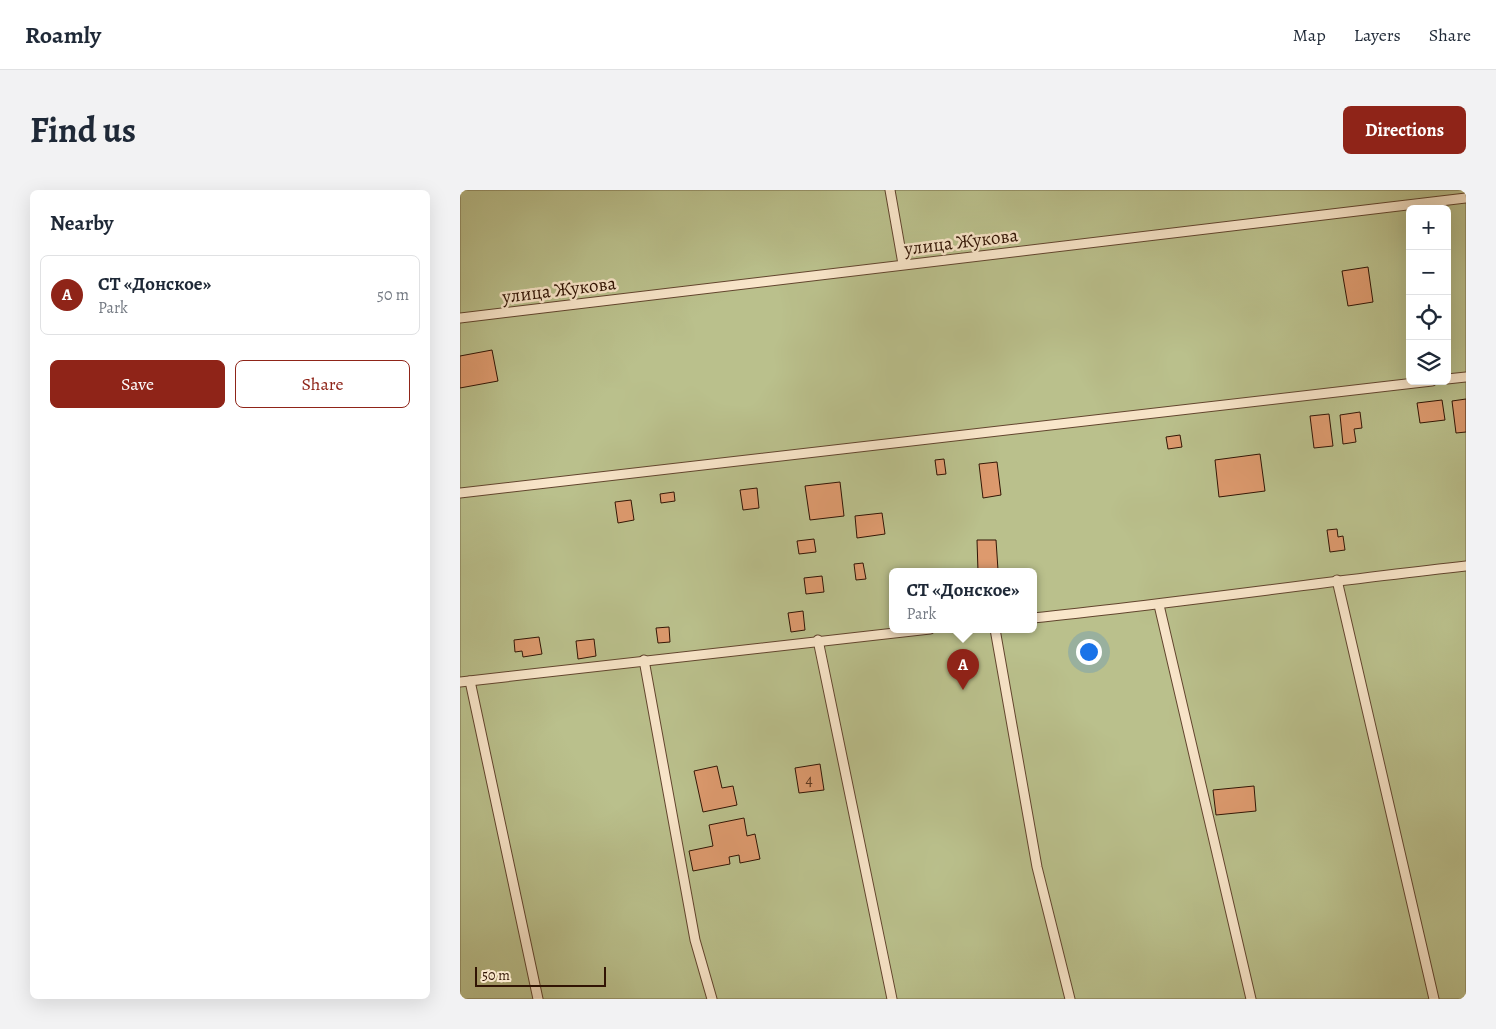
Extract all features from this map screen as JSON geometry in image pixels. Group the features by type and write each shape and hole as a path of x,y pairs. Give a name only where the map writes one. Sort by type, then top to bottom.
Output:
{"lane":[{"path":"890,190 902,264"},
{"name":"улица Жукова","path":"460,318 1466,198"},
{"path":"1451,379 1466,377"},
{"path":"460,493 1406,384"},
{"path":"1037,618 1159,605 1337,580 1466,566"},
{"path":"1337,580 1434,999"},
{"path":"1159,605 1251,999"},
{"path":"460,682 889,633"},
{"path":"996,633 1037,867 1070,999"},
{"path":"818,640 892,999"},
{"path":"644,660 695,940 712,999"},
{"path":"470,681 538,999"}],"green space":[{"path":"460,190 1466,190 1466,999 460,999"}],"building":[{"path":"1368,267 1373,302 1348,306 1342,271"},
{"path":"492,350 498,381 460,388 460,356"},
{"path":"1466,399 1466,432 1456,433 1452,401"},
{"path":"1442,400 1445,420 1420,423 1417,403"},
{"path":"1360,412 1362,428 1354,429 1356,442 1343,444 1340,415"},
{"path":"1329,414 1333,446 1314,448 1310,416"},
{"path":"1180,435 1182,447 1168,449 1166,437"},
{"path":"1260,454 1265,491 1219,497 1215,460"},
{"path":"944,459 946,474 937,475 935,460"},
{"path":"997,462 1001,495 983,498 979,464"},
{"path":"840,482 844,516 810,520 805,486"},
{"path":"757,488 759,508 743,510 740,490"},
{"path":"674,492 675,501 661,503 660,494"},
{"path":"631,500 634,520 618,523 615,502"},
{"path":"882,513 885,534 857,538 855,516"},
{"path":"1337,529 1338,537 1343,536 1345,550 1330,552 1327,530"},
{"path":"814,539 816,552 799,554 797,541"},
{"path":"977,540 996,540 998,568 978,568"},
{"path":"863,563 866,579 856,580 854,564"},
{"path":"822,576 824,592 806,594 804,578"},
{"path":"803,611 805,630 791,632 788,613"},
{"path":"669,627 670,642 658,643 656,628"},
{"path":"539,637 542,654 523,657 522,651 515,652 514,640"},
{"path":"594,639 596,656 578,659 576,641"},
{"path":"820,764 824,790 799,793 795,768"},
{"path":"717,766 722,788 733,786 737,805 703,812 694,771"},
{"path":"1254,786 1256,811 1216,815 1213,790"},
{"path":"744,818 747,836 755,834 760,859 740,863 739,855 729,857 730,864 693,871 689,851 713,846 709,825"}],"place":[{"name":"СТ «Донское»","path":"963,690"}]}
